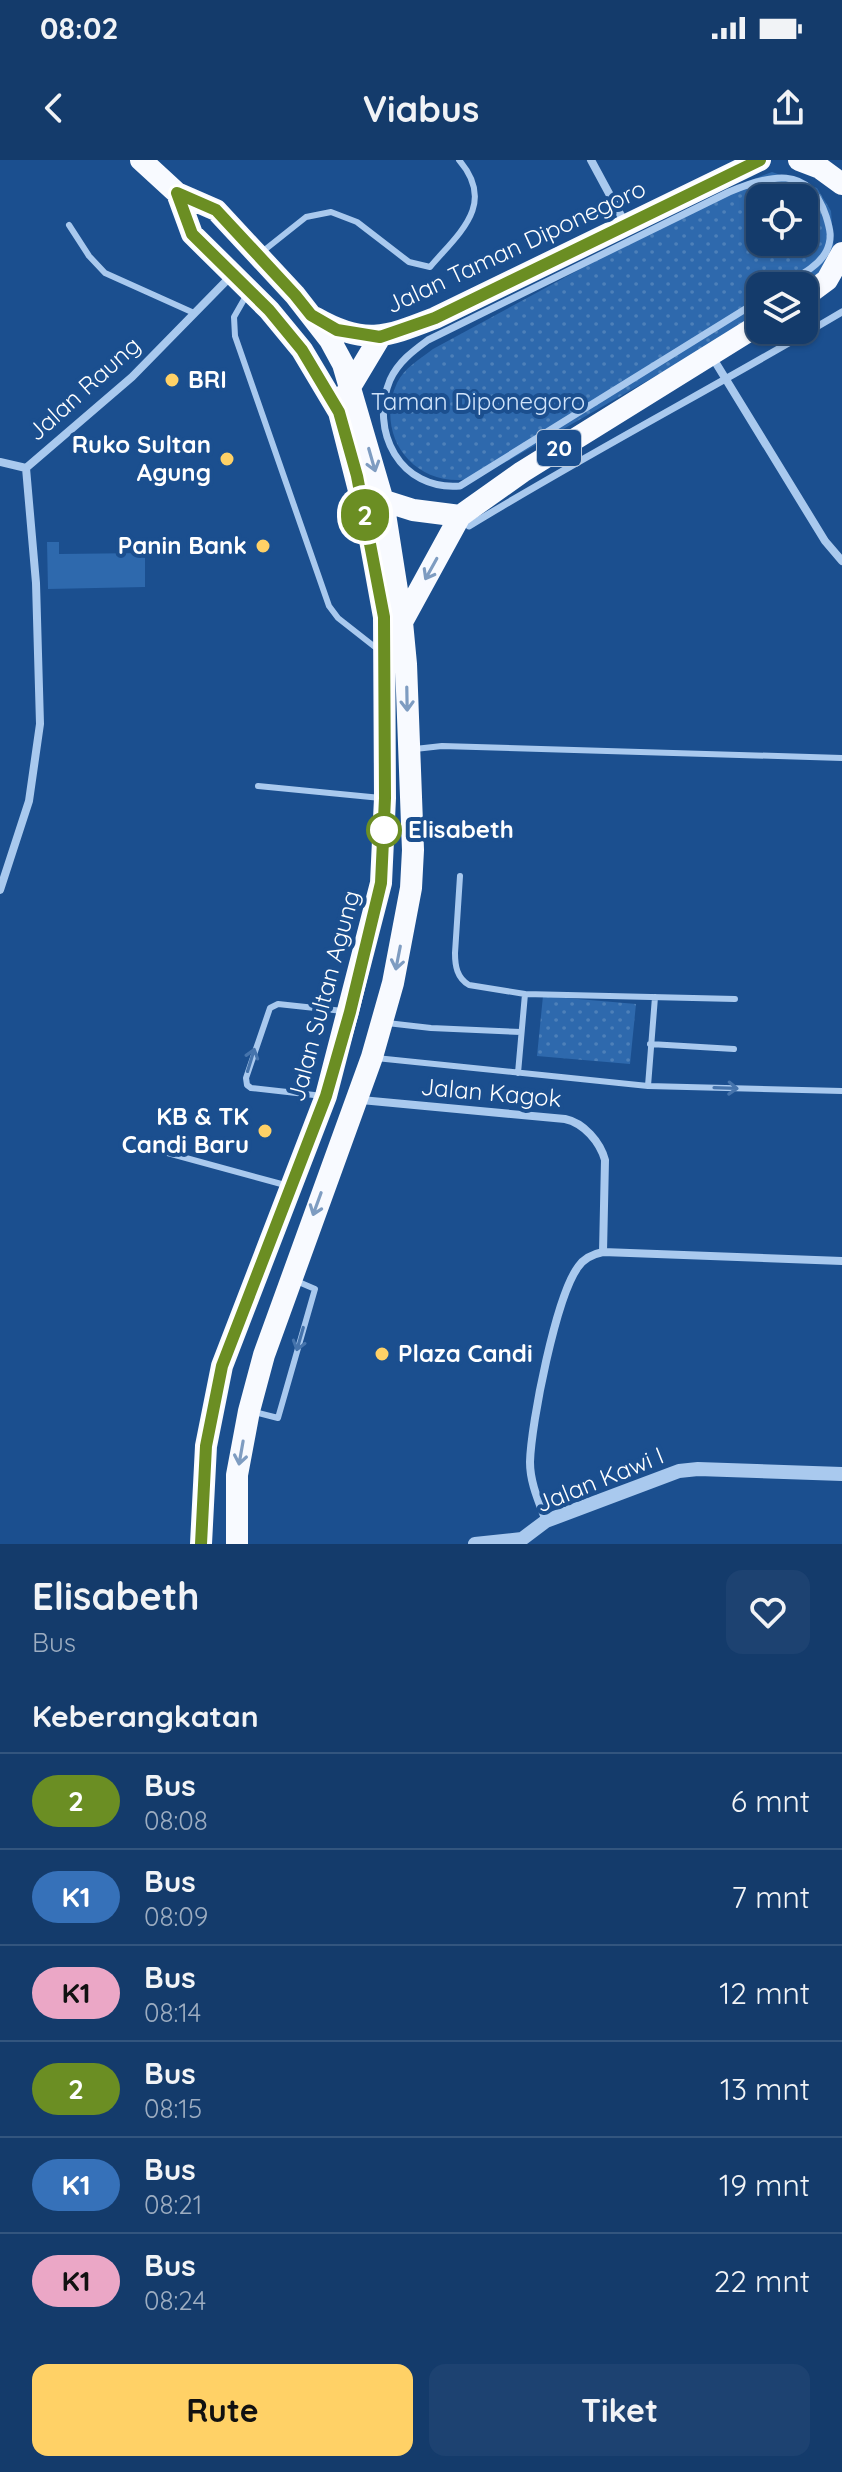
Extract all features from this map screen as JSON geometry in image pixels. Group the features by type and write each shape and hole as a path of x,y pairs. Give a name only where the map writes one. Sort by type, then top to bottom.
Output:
{"highway":[{"path":"141,160 177,193 216,210 330,340 351,385 383,501 402,622 413,850 411,888 383,1022 264,1355 249,1411 237,1475 237,1544"},
{"name":"Jalan Taman Diponegoro","path":"380,337 435,318 760,160"},
{"path":"799,160 820,168 842,184"},
{"path":"177,193 192,234 241,282 302,350 339,412 360,493 413,510 460,516"},
{"path":"818,287 827,280 842,253"},
{"path":"311,315 337,330 380,337 351,385 339,412"},
{"name":"20","path":"402,622 460,516 522,472 746,333"},
{"name":"Jalan Sultan Agung","path":"201,1544 206,1446 218,1379 326,1096 381,883 385,798 384,617 360,493"}],"street":[{"path":"591,160 626,224"},
{"name":"Jalan Taman Diponegoro","path":"746,309 460,486 446,487 411,474 386,439 382,416 391,377 403,360 428,340 755,181 778,176 797,180 812,189 821,200 832,235 825,254 806,272"},
{"name":"Jalan Raung","path":"0,890 29,801 40,724 36,583 26,468 132,377 194,313 241,282"},
{"path":"460,516 469,526 842,312"},
{"path":"711,354 825,541 842,561"},
{"path":"0,462 26,468"},
{"name":"Jalan Kagok","path":"356,1100 578,1122 602,1148 605,1160 603,1252"},
{"path":"546,1521 533,1486 530,1464 534,1423 562,1297 584,1259 603,1252 842,1261"},
{"name":"Jalan Kawi I","path":"475,1544 522,1542 546,1521 679,1471 842,1474"}],"lane":[{"path":"258,255 306,217 331,212 357,222 409,262 430,267 469,222 475,204 476,187 470,172 459,160"},
{"path":"69,225 89,256 105,273 194,313"},
{"path":"241,282 234,317 235,336 329,606 338,618 384,654"},
{"path":"408,750 442,746 842,758"},
{"path":"258,786 385,798"},
{"path":"460,876 455,966 461,981 469,985 525,994 735,999"},
{"path":"518,1073 525,994"},
{"path":"648,1086 655,997"},
{"path":"326,1096 251,1088 246,1078 270,1008 278,1004 350,1012"},
{"path":"383,1022 431,1028 521,1032"},
{"path":"650,1044 734,1049"},
{"path":"372,1057 648,1086 842,1091"},
{"path":"142,1146 292,1187"}],"green space":[{"name":"Taman Diponegoro","path":"772,172 806,184 746,184 746,256 818,256 818,190 831,211 834,250 829,269 818,276 818,272 746,272 746,324 504,463 469,479 440,478 424,471 410,461 393,434 391,400 397,383 413,364 433,349 728,189"},
{"path":"47,542 59,542 59,554 145,553 145,587 48,589"},
{"path":"543,996 636,1004 630,1064 537,1056"}],"bus line":[{"name":"2","path":"201,1544 206,1446 212,1403 222,1366 326,1096 381,883 385,798 384,617 357,476 339,412 302,350 269,310 192,234 177,193 216,210 311,315 337,330 380,337 435,318 760,160"}],"place":[{"name":"BRI","path":"172,380"},
{"name":"Ruko Sultan Agung","path":"227,459"},
{"name":"Panin Bank","path":"263,546"},
{"name":"Elisabeth","path":"384,830"},
{"name":"KB & TK Candi Baru","path":"265,1131"},
{"name":"Plaza Candi","path":"382,1354"}]}
